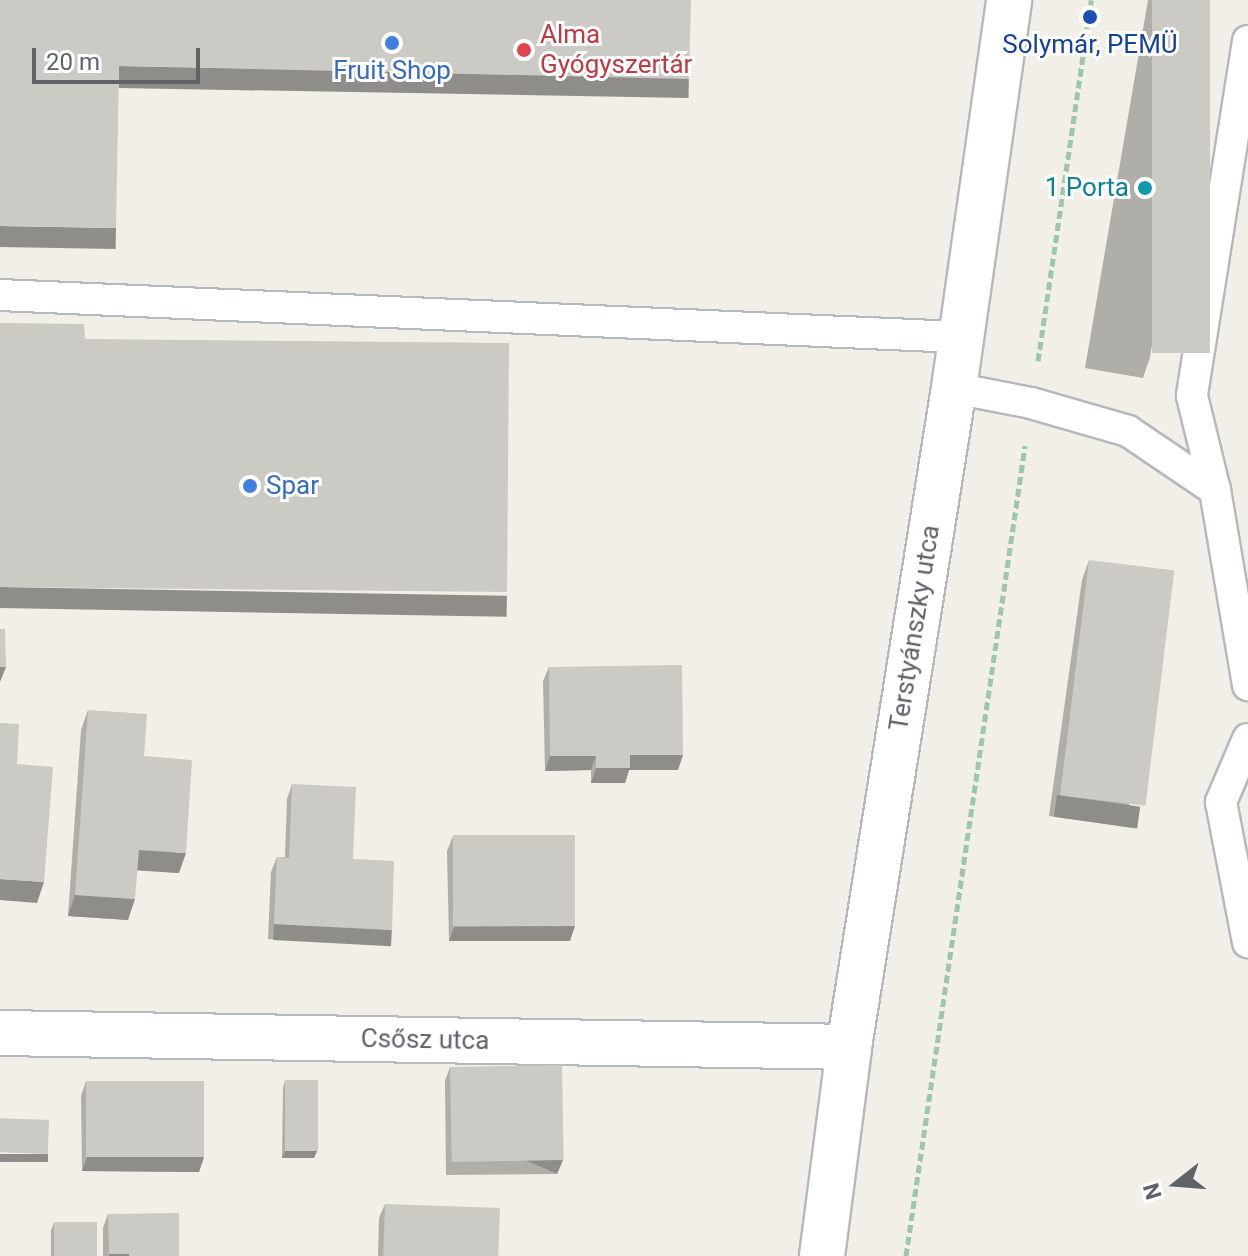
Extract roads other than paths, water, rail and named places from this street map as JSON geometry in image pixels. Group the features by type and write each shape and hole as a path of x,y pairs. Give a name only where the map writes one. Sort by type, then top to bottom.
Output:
{"main road":[{"name":"Terstyánszky utca","path":"822,1256 849,1047 954,388 1009,0"},
{"name":"Csősz utca","path":"0,1033 849,1047"}],"lane":[{"path":"1248,41 1192,396 1215,490 1248,685"},
{"path":"0,295 960,337"},
{"path":"954,388 1031,403 1128,431 1215,490"},
{"path":"1248,739 1221,802 1248,942"}],"place":[{"name":"Solymár, PEMÜ","path":"1090,17"},
{"name":"Fruit Shop","path":"392,43"},
{"name":"Alma Gyógyszertár","path":"524,50"},
{"name":"1 Porta","path":"1145,188"},
{"name":"Spar","path":"250,486"}]}
